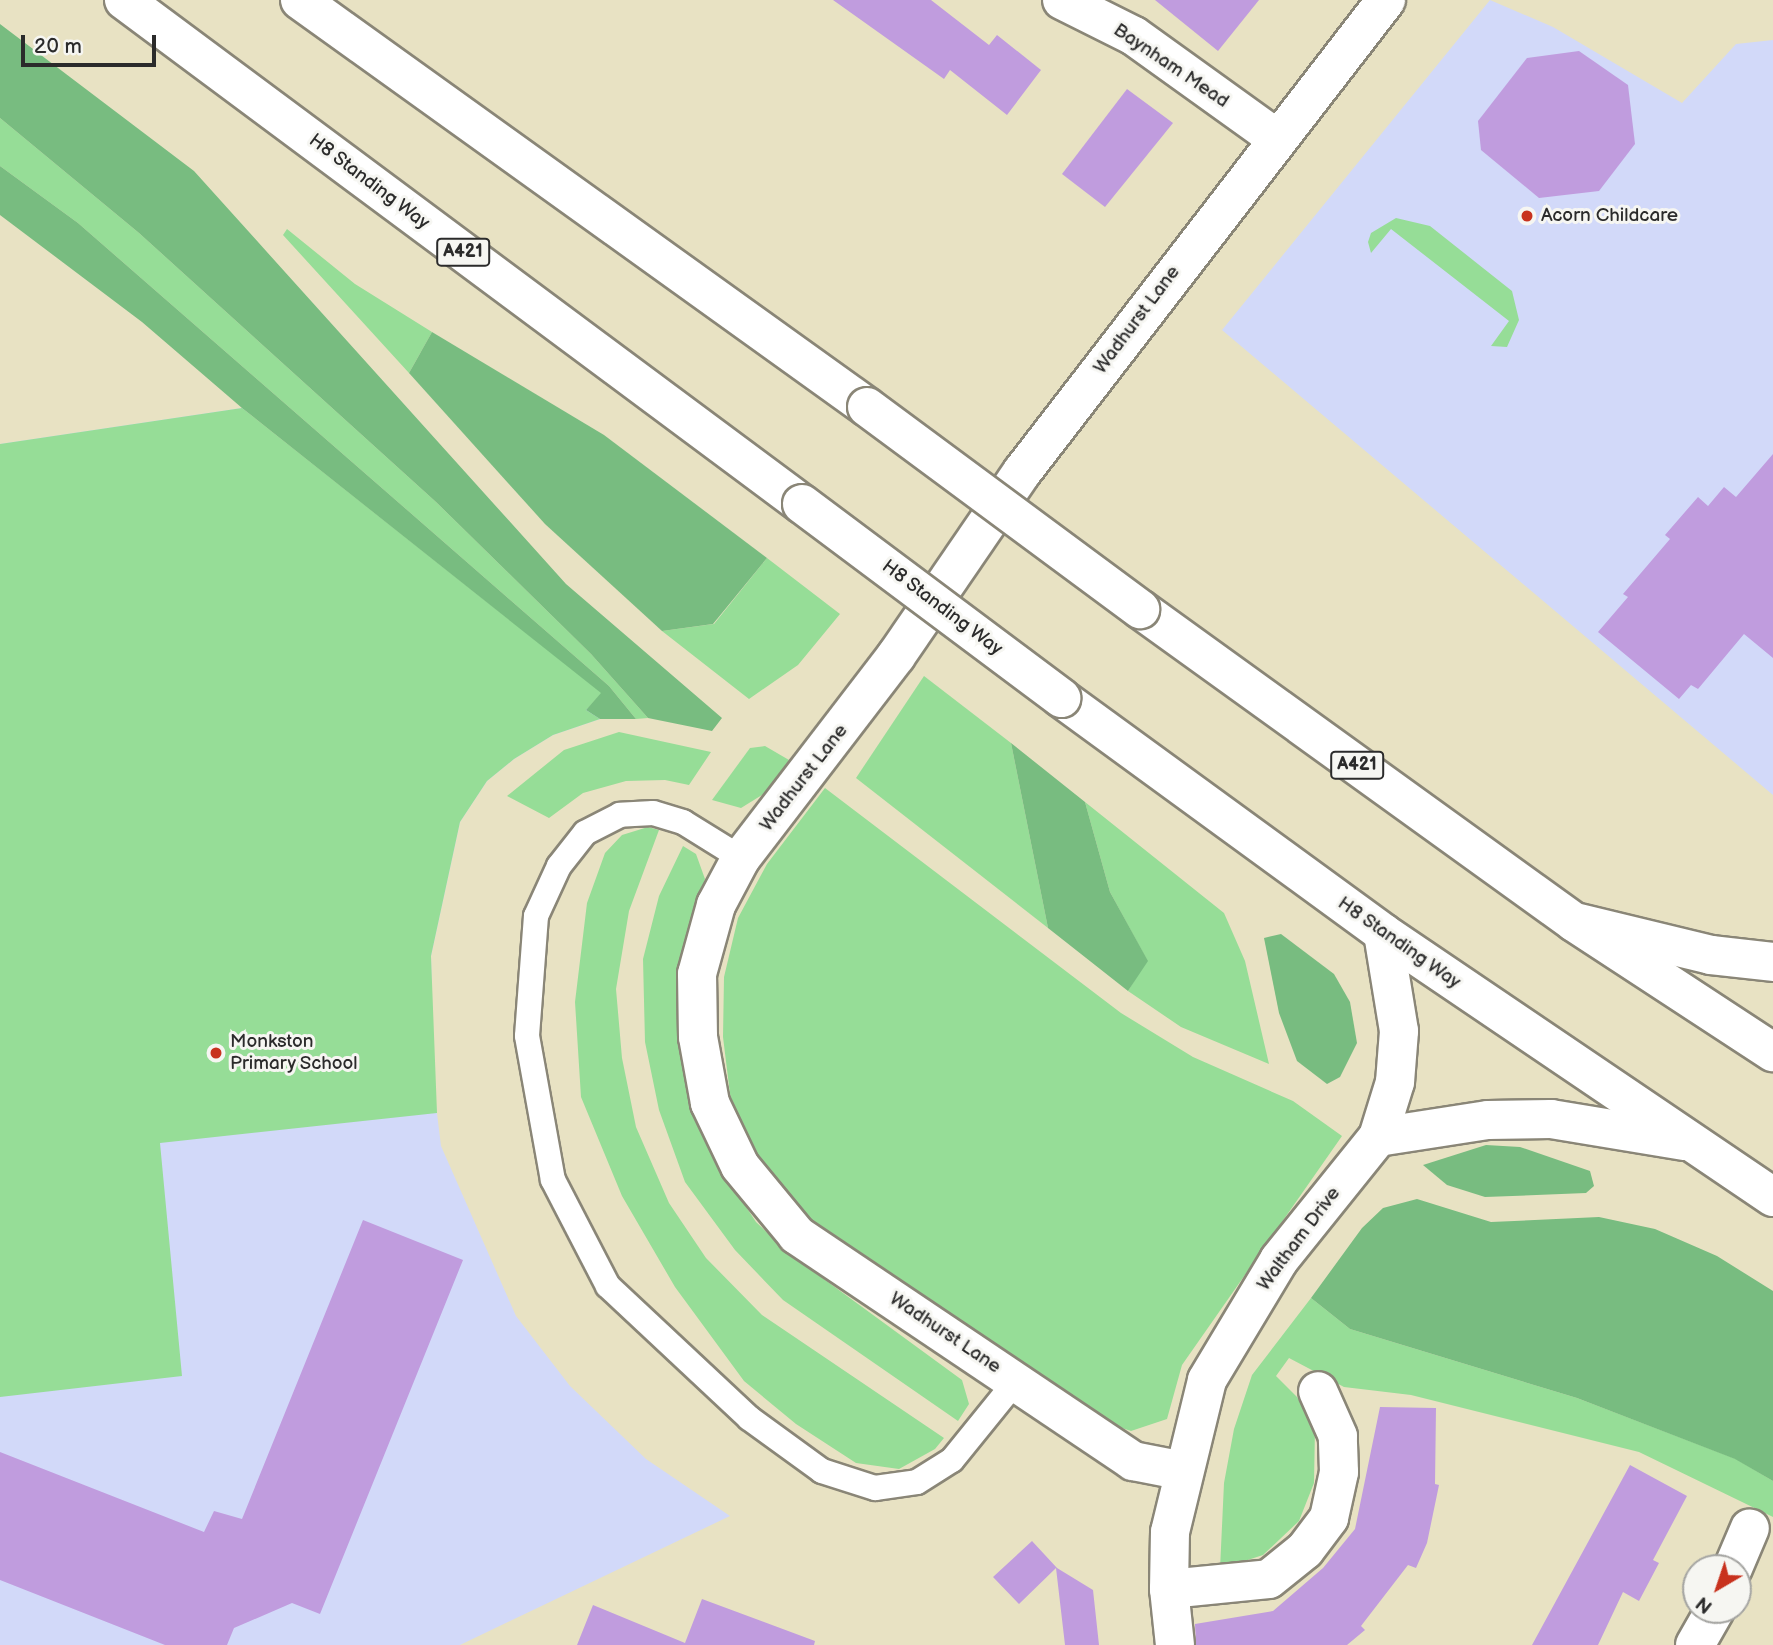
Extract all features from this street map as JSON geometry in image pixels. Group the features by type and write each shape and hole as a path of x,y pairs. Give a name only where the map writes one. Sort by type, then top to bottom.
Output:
{"main road":[{"name":"H8 Standing Way","path":"124,0 1061,698 1383,933 1684,1141 1773,1197"},
{"name":"A421","path":"300,0 867,407 1140,609 1574,922 1773,1052"},
{"name":"Baynham Mead","path":"1062,0 1134,36 1276,138"},
{"name":"Wadhurst Lane","path":"1184,1471 1133,1461 797,1235 740,1166 710,1103 698,1037 697,975 716,905 741,858 896,656 1022,472 1276,138 1386,0"},
{"path":"1574,922 1711,955 1773,962"},
{"path":"1383,933 1399,1031 1395,1082 1378,1137 1488,1119 1551,1119 1684,1141"},
{"name":"Waltham Drive","path":"1175,1645 1169,1589 1170,1532 1207,1380 1227,1342 1279,1260 1378,1137"},
{"path":"1169,1589 1269,1579 1313,1539 1329,1518 1339,1472 1338,1436 1318,1391"},
{"path":"1739,1554 1750,1528"},
{"path":"1695,1645 1707,1624"}],"lane":[{"path":"741,858 683,822 653,813 620,815 585,833 559,866 536,916 527,1035 553,1180 608,1286 749,1418 822,1471 875,1488 917,1482 952,1460 1016,1381"}],"shaded area":[{"name":"Acorn Childcare","path":"1490,0 1553,27 1682,103 1736,44 1773,40 1773,795 1222,330"},
{"name":"Monkston Primary School","path":"242,408 600,719 553,735 514,759 487,781 460,822 431,956 434,1089 441,1146 516,1316 570,1386 646,1459 730,1516 460,1645 0,1645 0,444"}],"green space":[{"path":"0,24 194,171 566,584 722,718 712,731 648,718 591,654 436,502 139,233 0,118"},
{"path":"0,118 139,233 436,502 591,654 648,718 636,719 609,686 78,223 0,166"},
{"path":"0,166 78,223 609,686 636,719 600,719 586,710 601,693 242,408 142,322 0,215"},
{"path":"1396,218 1430,226 1512,291 1519,320 1507,347 1491,346 1509,321 1391,229 1371,253 1368,242 1371,233"},
{"path":"287,229 355,284 432,332 409,373 283,235"},
{"path":"432,332 604,435 767,558 713,624 662,631 545,524 409,373"},
{"path":"242,408 602,693 586,710 600,719 553,735 514,759 487,781 460,822 431,956 437,1113 160,1143 182,1376 0,1397 0,444"},
{"path":"767,558 840,614 798,665 749,699 662,631 714,624"},
{"path":"924,676 1011,743 1048,928 856,778"},
{"path":"619,732 711,752 689,785 665,780 626,781 583,793 549,818 507,796 564,750"},
{"path":"1011,743 1085,802 1110,892 1148,961 1128,991 1048,928"},
{"path":"765,746 789,760 767,792 741,808 712,800 750,748"},
{"path":"825,788 1121,1013 1193,1057 1293,1101 1342,1136 1182,1365 1167,1419 1131,1431 1101,1421 794,1213 759,1160 731,1102 723,1037 724,977 738,918 767,864"},
{"path":"1085,802 1224,913 1245,961 1269,1064 1181,1027 1128,991 1147,960 1110,892"},
{"path":"648,827 659,830 629,911 616,989 622,1058 636,1127 669,1203 706,1258 762,1315 944,1438 935,1449 899,1469 856,1463 796,1424 744,1381 675,1287 622,1196 581,1097 575,1002 587,903 605,853 622,835"},
{"path":"683,846 696,854 705,879 682,958 692,1095 712,1155 756,1222 791,1255 962,1380 969,1404 958,1421 783,1300 735,1250 685,1182 659,1110 645,1042 643,959 659,896"},
{"path":"1281,934 1334,974 1350,1002 1357,1043 1340,1077 1327,1084 1297,1061 1279,1013 1264,938"},
{"path":"1486,1145 1520,1147 1590,1171 1594,1186 1586,1193 1485,1197 1447,1185 1423,1165"},
{"path":"1417,1199 1491,1222 1599,1217 1655,1229 1717,1256 1773,1291 1773,1481 1735,1459 1577,1398 1350,1329 1311,1298 1362,1228 1383,1208"},
{"path":"1311,1298 1350,1329 1577,1398 1736,1459 1773,1481 1773,1517 1639,1452 1411,1395 1344,1387 1289,1358 1276,1376 1297,1397 1315,1428 1314,1483 1299,1521 1263,1555 1220,1569 1224,1483 1234,1429 1252,1375"}],"building":[{"path":"833,0 931,0 989,45 997,35 1041,70 1007,115 950,70 944,79"},
{"path":"1155,0 1259,0 1218,51"},
{"path":"1579,51 1628,85 1635,144 1599,191 1539,198 1481,150 1478,121 1527,58"},
{"path":"1127,89 1173,123 1105,207 1062,174"},
{"path":"1773,454 1773,658 1744,634 1698,689 1691,685 1679,699 1598,632 1628,597 1623,594 1670,539 1665,535 1698,497 1708,506 1724,487 1736,497"},
{"path":"363,1220 463,1260 320,1614 292,1603 234,1628 227,1645 165,1645 0,1580 0,1452 204,1532 214,1511 242,1519"},
{"path":"1380,1407 1436,1408 1435,1484 1439,1485 1427,1543 1416,1568 1408,1565 1361,1626 1365,1630 1347,1645 1196,1645 1195,1624 1273,1611 1323,1568 1355,1529"},
{"path":"1630,1465 1687,1496 1653,1560 1659,1563 1639,1601 1623,1592 1598,1645 1532,1645"},
{"path":"1032,1541 1057,1568 1093,1590 1099,1645 1065,1645 1056,1568 1019,1604 993,1577"},
{"path":"702,1599 815,1641 814,1645 577,1645 593,1605 685,1643"}],"place":[{"name":"Acorn Childcare","path":"1527,216"},
{"name":"Monkston Primary School","path":"216,1053"}]}
